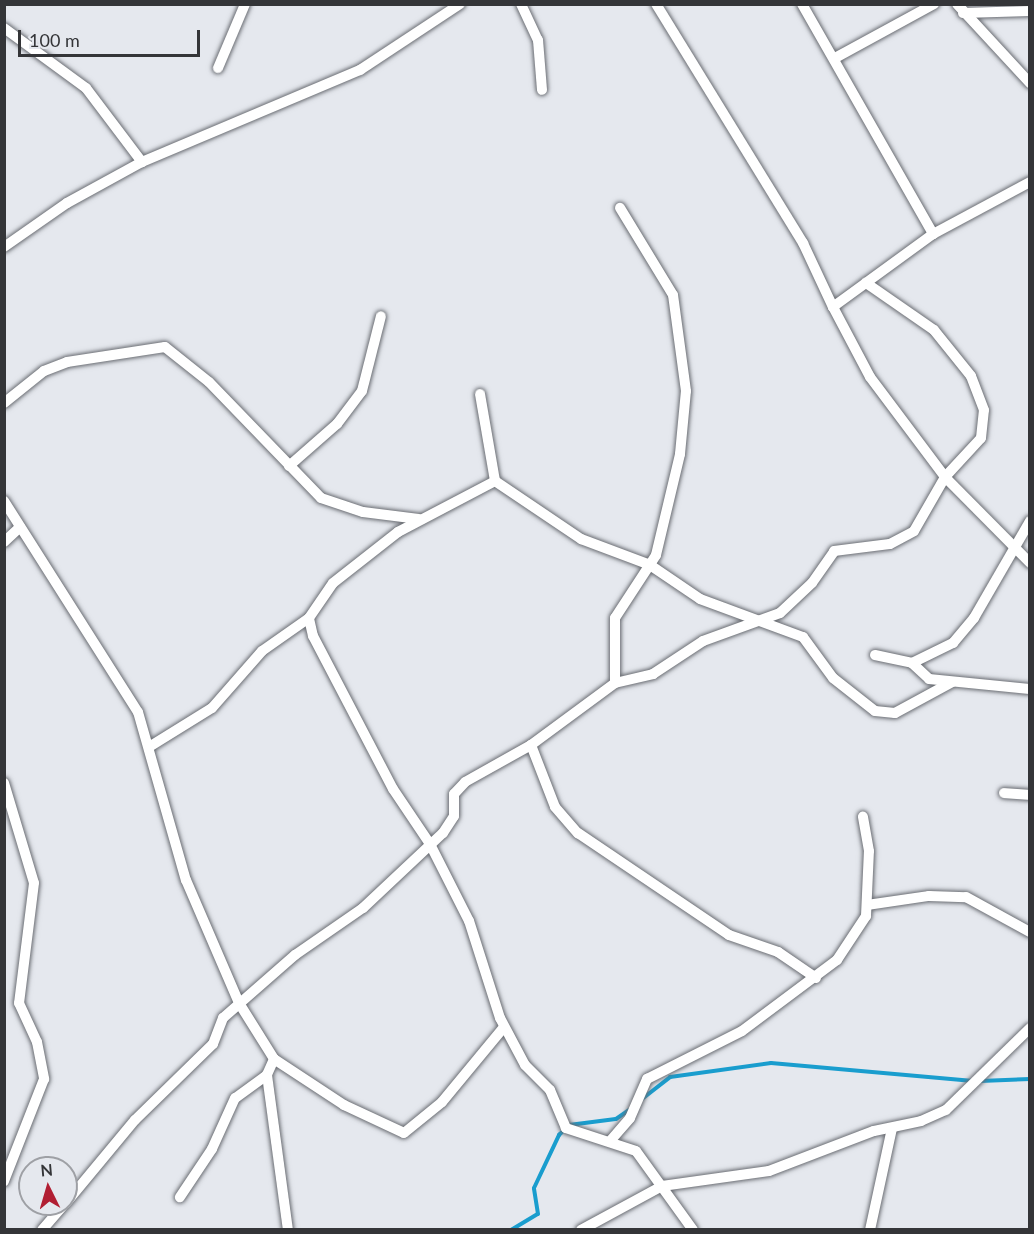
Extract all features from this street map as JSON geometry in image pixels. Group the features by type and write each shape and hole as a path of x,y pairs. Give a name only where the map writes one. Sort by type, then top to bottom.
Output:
{"street":[{"path":"218,68 244,4"},
{"path":"4,247 67,203 142,162 337,82 460,4"},
{"path":"521,4 538,40 542,90"},
{"path":"656,4 804,243 833,307 870,376 945,477 1012,549 1029,563"},
{"path":"802,4 835,58 933,234"},
{"path":"835,58 934,4"},
{"path":"960,9 1029,11"},
{"path":"960,9 1029,83"},
{"path":"4,28 86,88 142,162"},
{"path":"833,307 933,234 1029,182"},
{"path":"615,683 615,618 650,564 674,488 685,421 682,331 673,295 620,208"},
{"path":"78,1188 135,1120 213,1044 217,1026 239,1003 295,955 363,908 452,823 454,794 465,782 531,745 615,683 653,674 703,641 792,604 834,550 903,540 914,531 945,477 981,438 984,410 979,394 934,330 867,283"},
{"path":"289,466 337,424 362,391 381,316"},
{"path":"4,403 44,371 67,362 165,347 209,382 289,466 331,504 419,519"},
{"path":"480,394 495,481 581,539 650,564 700,599 803,637 833,678 884,715 912,706 952,682"},
{"path":"149,747 212,708 262,651 309,618 333,583 419,519 495,481"},
{"path":"4,501 138,712 186,880 239,1003 274,1059 344,1105 404,1133 442,1102 504,1027"},
{"path":"912,663 941,651 963,632 1029,521"},
{"path":"4,542 20,527"},
{"path":"309,618 316,642 393,789 430,844 474,931 504,1027 525,1065 557,1101 566,1128 611,1140 636,1151 693,1230"},
{"path":"875,655 912,663 929,679 1029,688"},
{"path":"531,745 549,797 578,833 729,935 778,952 816,978"},
{"path":"4,783 34,883 19,1003 37,1042 44,1079 4,1181"},
{"path":"1004,793 1029,795"},
{"path":"611,1140 630,1118 647,1079 742,1031 816,978 853,938 867,905 869,851 863,817"},
{"path":"867,905 929,896 966,897 1029,932"},
{"path":"581,1230 662,1185 769,1171 946,1110 1029,1028"},
{"path":"180,1197 212,1149 235,1098 267,1075 274,1059"},
{"path":"267,1075 288,1230"},
{"path":"870,1230 892,1128"},
{"path":"42,1230 54,1216"}],"waterway":[{"path":"642,1099 670,1077 771,1063 973,1081"},
{"path":"980,1081 1030,1079"},
{"path":"511,1230 538,1214 534,1188 559,1135 569,1125 616,1119 629,1110"}]}
